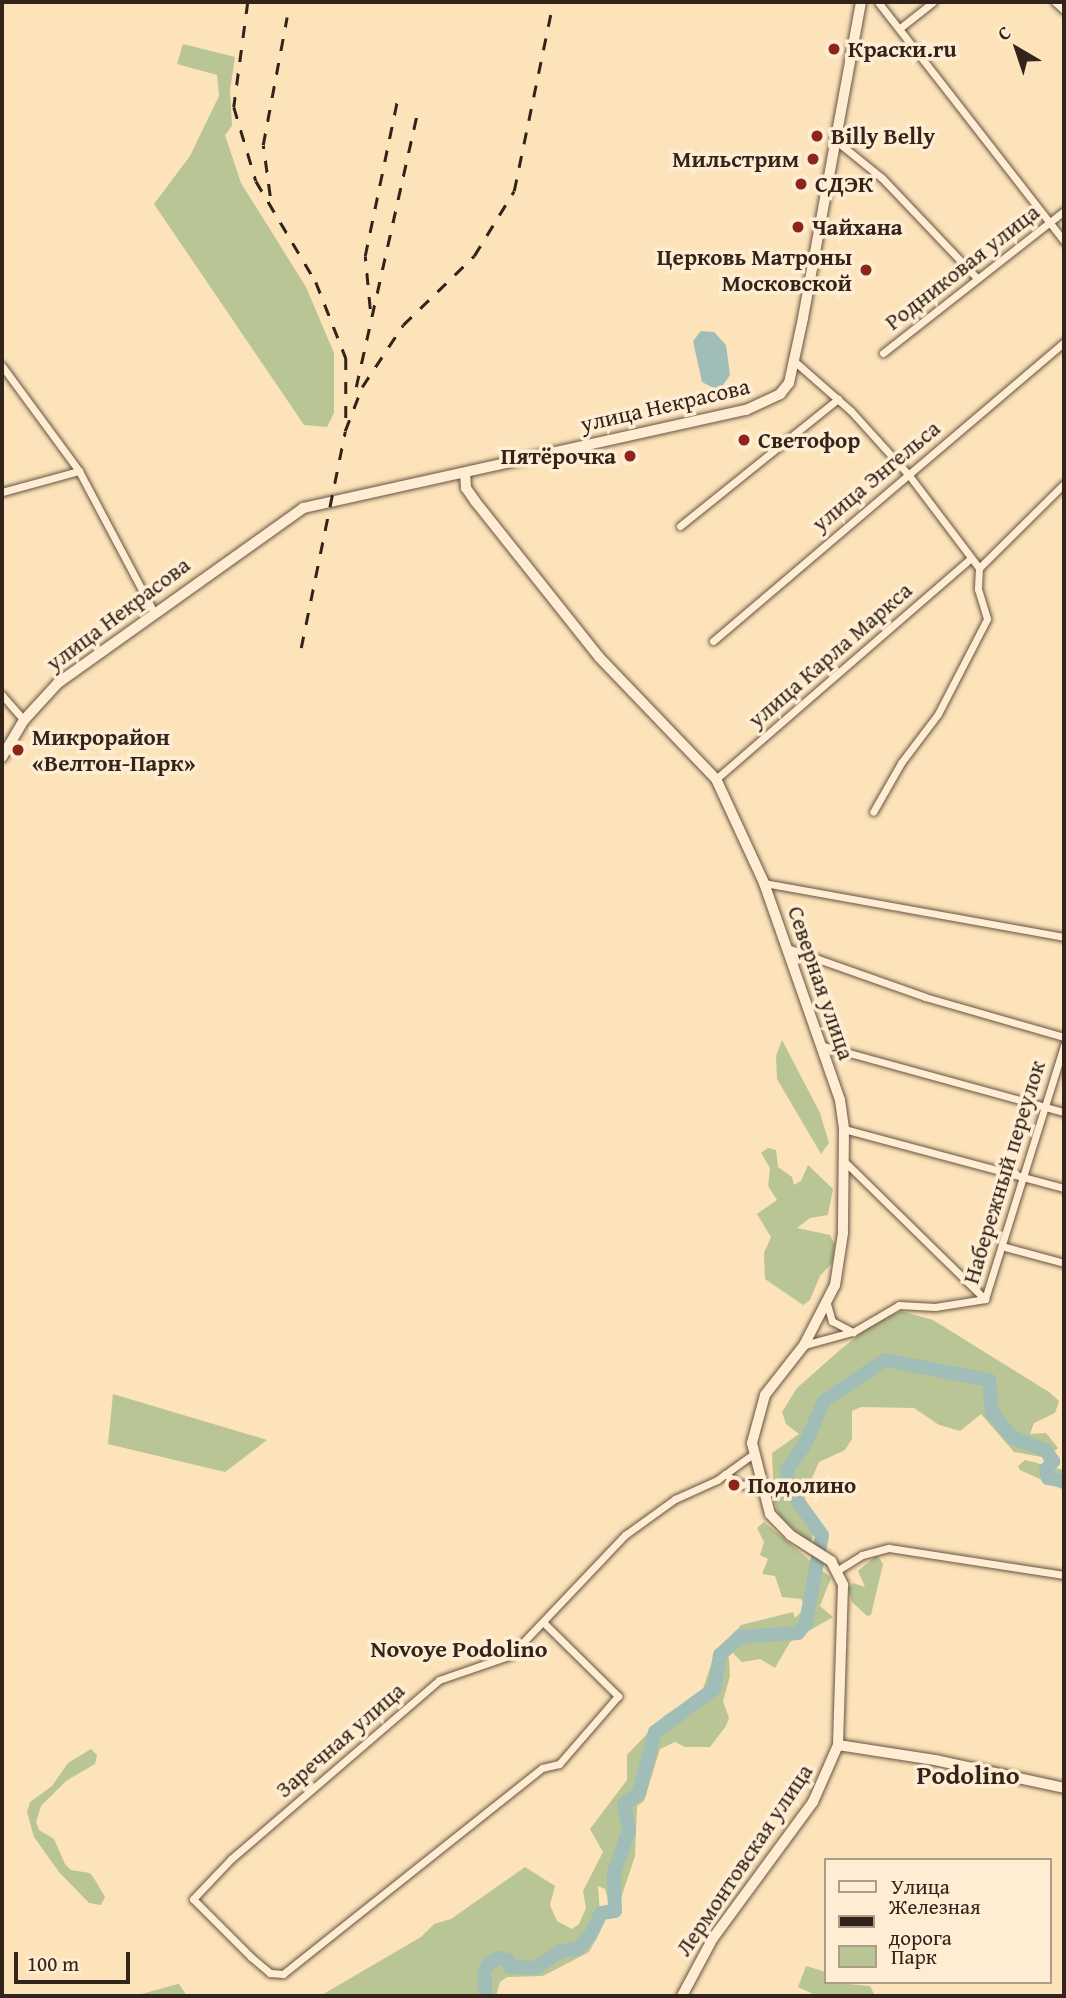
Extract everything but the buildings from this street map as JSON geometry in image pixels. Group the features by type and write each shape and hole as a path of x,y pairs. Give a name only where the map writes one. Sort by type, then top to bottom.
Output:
{"street":[{"name":"улица Некрасова","path":"2,757 24,720 58,683 153,611 303,508 771,402 789,383 861,2"},
{"path":"878,2 1064,241"},
{"path":"900,28 933,2"},
{"path":"1055,2 1064,10"},
{"path":"835,141 882,178 977,278"},
{"name":"Родниковая улица","path":"883,353 1064,211"},
{"name":"улица Энгельса","path":"713,641 1064,342"},
{"path":"793,360 838,399 908,474 969,560 979,568"},
{"path":"2,366 79,471 153,611"},
{"path":"680,526 838,399"},
{"path":"2,492 79,471"},
{"name":"Северная улица","path":"465,473 466,488 475,501 599,657 716,779 764,883 839,1100 844,1129 845,1162 840,1264 827,1304 804,1345 758,1410 753,1454 760,1483 776,1523 820,1552 838,1570"},
{"path":"873,812 901,763 939,714 987,619 978,589 979,568 1064,484"},
{"name":"улица Карла Маркса","path":"716,779 969,560"},
{"path":"2,695 24,720"},
{"path":"764,883 1064,937"},
{"path":"786,948 925,997 1064,1037"},
{"path":"820,1045 1064,1112"},
{"name":"Набережный переулок","path":"804,1345 853,1332 899,1305 935,1307 985,1299 1004,1247 1064,1045"},
{"path":"844,1129 1064,1188"},
{"path":"845,1162 918,1229 985,1299"},
{"path":"1004,1247 1064,1263"},
{"path":"827,1304 832,1321 853,1332"},
{"name":"Заречная улица","path":"545,1624 618,1696 559,1764 542,1769 283,1975 270,1973 251,1957 193,1899 231,1859 439,1680 511,1655 545,1624 625,1535 675,1499 725,1474 753,1454"},
{"path":"725,1474 741,1485 760,1483"},
{"path":"838,1570 862,1555 890,1548 1064,1575"},
{"name":"Лермонтовская улица","path":"682,1996 713,1938 813,1802 838,1745 844,1608 838,1570"},
{"path":"838,1745 935,1760 1064,1788"}],"green space":[{"path":"183,44 235,57 230,90 232,126 225,135 241,183 306,287 334,353 334,413 327,427 304,425 154,204 190,156 219,96 217,75 177,64"},
{"path":"782,1040 820,1113 829,1143 821,1154 777,1079 776,1056"},
{"path":"768,1148 776,1150 778,1167 792,1177 794,1185 801,1181 808,1165 833,1189 828,1215 810,1218 797,1228 830,1235 835,1245 832,1263 820,1276 810,1300 803,1305 765,1279 764,1253 771,1237 757,1214 777,1200 768,1186 770,1168 761,1153"},
{"path":"901,1311 933,1320 1049,1392 1059,1401 1055,1413 1034,1423 1030,1434 1046,1433 1058,1448 1047,1458 1014,1452 981,1414 960,1431 939,1425 914,1408 861,1407 852,1411 852,1439 845,1450 819,1462 807,1490 804,1502 814,1515 815,1530 810,1545 779,1515 774,1499 772,1453 799,1434 786,1424 782,1412 797,1388 841,1349 873,1324"},
{"path":"113,1394 267,1440 225,1472 108,1444"},
{"path":"1025,1460 1064,1470 1064,1490 1020,1470 1018,1466"},
{"path":"764,1522 831,1578 820,1606 833,1617 790,1642 775,1668 760,1659 742,1662 731,1651 733,1634 741,1625 793,1612 795,1618 806,1607 801,1599 782,1597 775,1576 762,1574 768,1559 760,1555 764,1542 757,1528"},
{"path":"877,1555 883,1564 871,1615 867,1616 852,1602 848,1589 853,1583 865,1587 858,1571"},
{"path":"721,1653 729,1658 730,1676 723,1701 729,1718 726,1726 710,1747 685,1747 675,1742 660,1749 644,1801 637,1806 635,1856 619,1904 610,1906 605,1889 598,1886 601,1929 589,1952 543,1976 507,1977 500,1982 496,1996 320,1996 421,1937 434,1924 451,1919 525,1867 555,1886 550,1905 557,1921 572,1929 579,1924 586,1908 583,1891 603,1852 590,1829 627,1780 627,1755 664,1716 702,1692 713,1659"},
{"path":"91,1749 97,1755 95,1764 66,1781 41,1806 36,1822 39,1830 54,1839 65,1864 71,1870 90,1873 105,1897 101,1905 89,1903 59,1872 34,1837 27,1812 30,1802 52,1786 68,1763"},
{"path":"806,1966 824,1971 824,1984 870,1986 875,1996 818,1996 798,1987"},
{"path":"178,1984 187,1996 134,1996"}],"water":[{"path":"701,331 714,332 726,345 730,375 719,391 702,382 693,341"}],"waterway":[{"path":"486,1996 484,1973 489,1963 499,1958 508,1960 510,1967 535,1968 561,1951 577,1949 590,1936 601,1913 615,1911 614,1873 629,1830 624,1804 639,1793 655,1732 714,1689 720,1655 739,1637 798,1633 806,1623 822,1535 789,1489 787,1470 805,1444 824,1401 885,1360 989,1380 992,1413 1012,1437 1045,1450 1053,1461 1046,1470 1048,1478 1064,1481"}],"railway":[{"path":"248,2 234,107 256,181 316,282 346,358 346,420"},
{"path":"301,648 345,431 362,387 403,325 474,256 514,191 553,2"},
{"path":"270,196 263,145 287,17"},
{"path":"370,309 365,256 399,92"},
{"path":"356,387 418,110"}],"place":[{"name":"Краски.ru","path":"834,49"},
{"name":"Billy Belly","path":"817,136"},
{"name":"Мильстрим","path":"813,159"},
{"name":"СДЭК","path":"801,184"},
{"name":"Чайхана","path":"798,227"},
{"name":"Церковь Матроны Московской","path":"866,270"},
{"name":"Светофор","path":"744,440"},
{"name":"Пятёрочка","path":"630,456"},
{"name":"Микрорайон «Велтон-Парк»","path":"18,750"},
{"name":"Подолино","path":"734,1485"}],"district":[{"name":"Novoye Podolino","path":"459,1649"},
{"name":"Podolino","path":"968,1775"}]}
